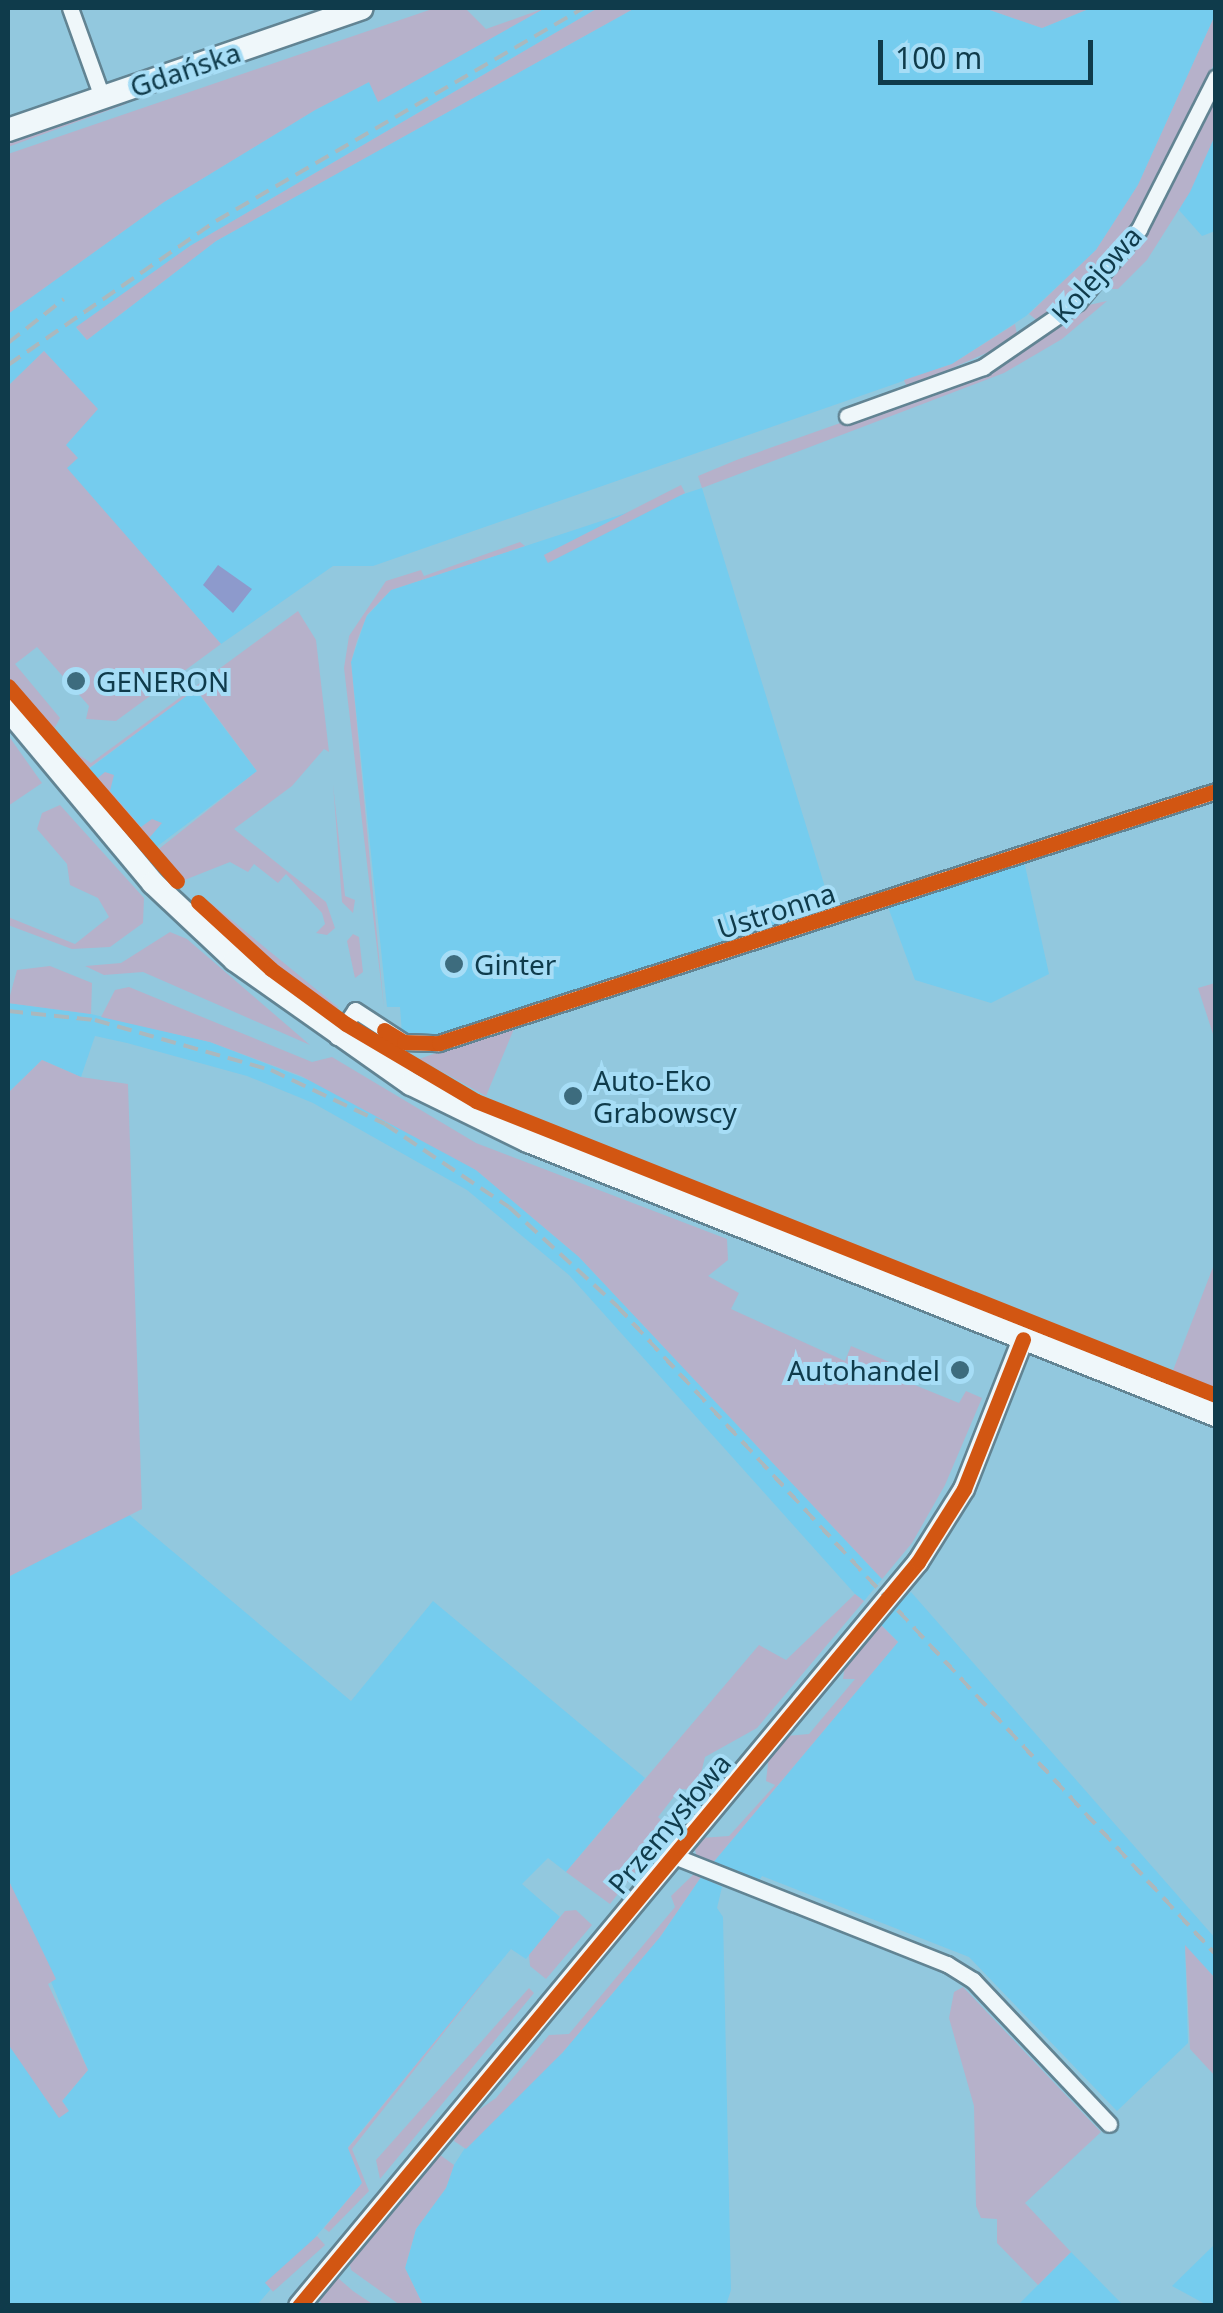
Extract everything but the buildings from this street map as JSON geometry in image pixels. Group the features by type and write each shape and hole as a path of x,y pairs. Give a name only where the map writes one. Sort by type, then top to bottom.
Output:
{"main road":[{"name":"Gdańska","path":"8,130 362,8"},
{"path":"8,709 174,904 235,960 338,1038 489,1124 1216,1415"}],"street":[{"path":"70,8 102,98"},
{"name":"Kolejowa","path":"847,416 983,367 1078,302 1139,229 1216,77"},
{"name":"Ustronna","path":"338,1038 355,1010 404,1042 438,1044 1216,792"},
{"name":"Przemysłowa","path":"299,2306 941,1529 972,1473 1022,1340"},
{"path":"674,1856 948,1964 973,1980 1110,2124"}],"shaded area":[{"path":"435,8 465,8 486,29 545,8 378,102 369,82 315,110 164,202 8,314 8,154"},
{"path":"545,8 598,8 190,246 76,328 87,340 216,241 635,8 984,8 1042,28 1091,8 1215,8 1215,15 1138,185 1096,250 1026,316 952,364 373,566 333,566 221,644 66,468 65,446 97,409 44,351 8,386 8,314 164,202 315,110 369,82 379,101"},
{"path":"598,8 635,8 216,241 87,340 76,327 190,246"},
{"path":"984,8 1091,8 1042,28"},
{"path":"1215,15 1215,62 1143,209 1089,281 1039,322 1029,314 1096,250 1138,185"},
{"path":"1215,92 1215,136 1190,192 1147,260 1118,289 1104,289 1149,223"},
{"path":"127,100 126,104 8,147 8,140"},
{"path":"1215,136 1215,231 1202,236 1179,210"},
{"path":"1107,301 1062,339 1004,373 702,488 698,476 739,459 1004,365 1084,306"},
{"path":"1015,324 1018,339 907,388 904,380 952,364"},
{"path":"44,351 98,409 66,445 78,458 67,468 221,644 116,721 86,719 89,706 37,647 15,664 60,718 53,731 8,677 8,386"},
{"path":"681,485 685,493 548,563 544,555"},
{"path":"702,488 833,913 439,1037 402,1034 400,1007 387,1007 351,662 366,617 391,590"},
{"path":"520,542 525,546 391,590 367,615 357,641 351,662 384,1008 344,668 349,636 386,581 421,570 424,576"},
{"path":"218,565 252,589 233,613 203,585"},
{"path":"298,611 316,640 329,752 324,749 292,786 234,829 326,902 335,928 327,935 316,933 325,924 322,913 286,874 278,883 254,864 248,872 230,862 182,881 155,852 257,771 196,689 85,771 64,745 91,763"},
{"path":"195,689 257,771 148,853 86,771"},
{"path":"8,735 42,783 8,806"},
{"path":"105,772 114,775 110,791 141,827 152,819 162,823 145,843 94,781"},
{"path":"333,784 345,896 355,900 353,913 342,902"},
{"path":"60,805 144,898 143,923 110,947 72,949 8,925 8,917 75,944 109,917 98,898 70,885 67,864 37,829 42,813"},
{"path":"1024,861 1049,974 991,1003 915,980 888,907"},
{"path":"202,901 212,904 339,1008 329,1008 281,971"},
{"path":"170,932 187,939 310,1045 143,972 104,975 85,966 121,963"},
{"path":"353,934 359,937 363,972 355,978 347,941"},
{"path":"50,966 92,983 91,1014 8,1003 17,970"},
{"path":"1216,983 1215,1040 1198,988"},
{"path":"129,987 312,1062 332,1057 476,1143 727,1239 728,1260 708,1276 739,1293 731,1309 845,1361 851,1346 904,1368 900,1379 959,1403 966,1391 982,1398 945,1485 912,1543 882,1579 579,1257 476,1170 301,1076 210,1042 101,1017 115,990"},
{"path":"8,1003 91,1014 210,1042 327,1087 476,1170 579,1257 882,1579 864,1601 855,1594 569,1275 467,1190 313,1103 247,1076 95,1036 81,1077 42,1060 8,1093"},
{"path":"516,1024 486,1096 419,1059 468,1042"},
{"path":"42,1060 81,1077 128,1084 142,1509 8,1577 8,1093"},
{"path":"1215,1262 1216,1388 1172,1373"},
{"path":"128,1514 351,1701 433,1601 645,1778 566,1872 548,1858 522,1884 560,1917 526,1959 511,1949 348,2147 362,2183 257,2305 8,2305 8,2044 69,2110 62,2101 88,2070 8,1879 8,1577"},
{"path":"911,1592 1215,1938 1215,1978 1185,1946 1188,2043 1117,2111 969,1957 762,1876 758,1882 711,1865 898,1642 879,1623"},
{"path":"855,1594 864,1601 757,1728 705,1757 697,1790 680,1789 658,1817 662,1821 636,1871 610,1904 566,1872 759,1645 786,1660"},
{"path":"879,1623 898,1642 711,1865 697,1859 694,1845 701,1838 729,1836 775,1785 766,1781 769,1755 786,1736 809,1734 855,1679 843,1679 845,1664"},
{"path":"694,1874 701,1877 660,1937 563,2052 466,2149 454,2141 463,2121 496,2098 549,2035 569,2034 675,1907 671,1896"},
{"path":"701,1877 722,1887 717,1908 723,1917 731,2290 726,2305 423,2305 405,2268 416,2229 446,2188 454,2165 474,2134 563,2052 660,1937"},
{"path":"8,1879 56,1979 48,1984 88,2070 62,2101 69,2111 59,2118 8,2044"},
{"path":"576,1910 592,1925 546,1979 530,1966 529,1955 565,1911"},
{"path":"1185,1945 1215,1978 1215,2076 1190,2049"},
{"path":"498,1964 352,2149 369,2191 329,2232 324,2228 362,2183 348,2148"},
{"path":"963,1987 1101,2132 1025,2203 1071,2252 1038,2285 997,2243 997,2219 981,2218 976,2206 974,2106 949,2018 954,1992"},
{"path":"529,1988 534,1993 380,2179 376,2160"},
{"path":"507,2037 391,2181 387,2181"},
{"path":"436,2152 454,2165 446,2188 416,2229 405,2268 423,2305 400,2305 351,2270 349,2261"},
{"path":"317,2236 325,2245 273,2292 265,2283"},
{"path":"1215,2244 1215,2305 1207,2305 1172,2286"},
{"path":"1071,2252 1123,2305 1017,2306"},
{"path":"338,2278 374,2305 324,2305 316,2299"}],"railway":[{"path":"8,365 216,221 583,8"},
{"path":"8,343 64,299"},
{"path":"8,1011 95,1020 271,1070 385,1124 509,1207 617,1306 1216,1955"}],"cycle path":[{"path":"8,686 177,881"},
{"path":"384,1030 404,1042 439,1043 1216,791"},
{"path":"198,902 271,969 346,1024 476,1101 1216,1395"},
{"path":"299,2306 918,1562 964,1489 1023,1339"}],"place":[{"name":"GENERON","path":"76,681"},
{"name":"Ginter","path":"454,964"},
{"name":"Auto-Eko Grabowscy","path":"573,1096"},
{"name":"Autohandel","path":"960,1370"}]}
